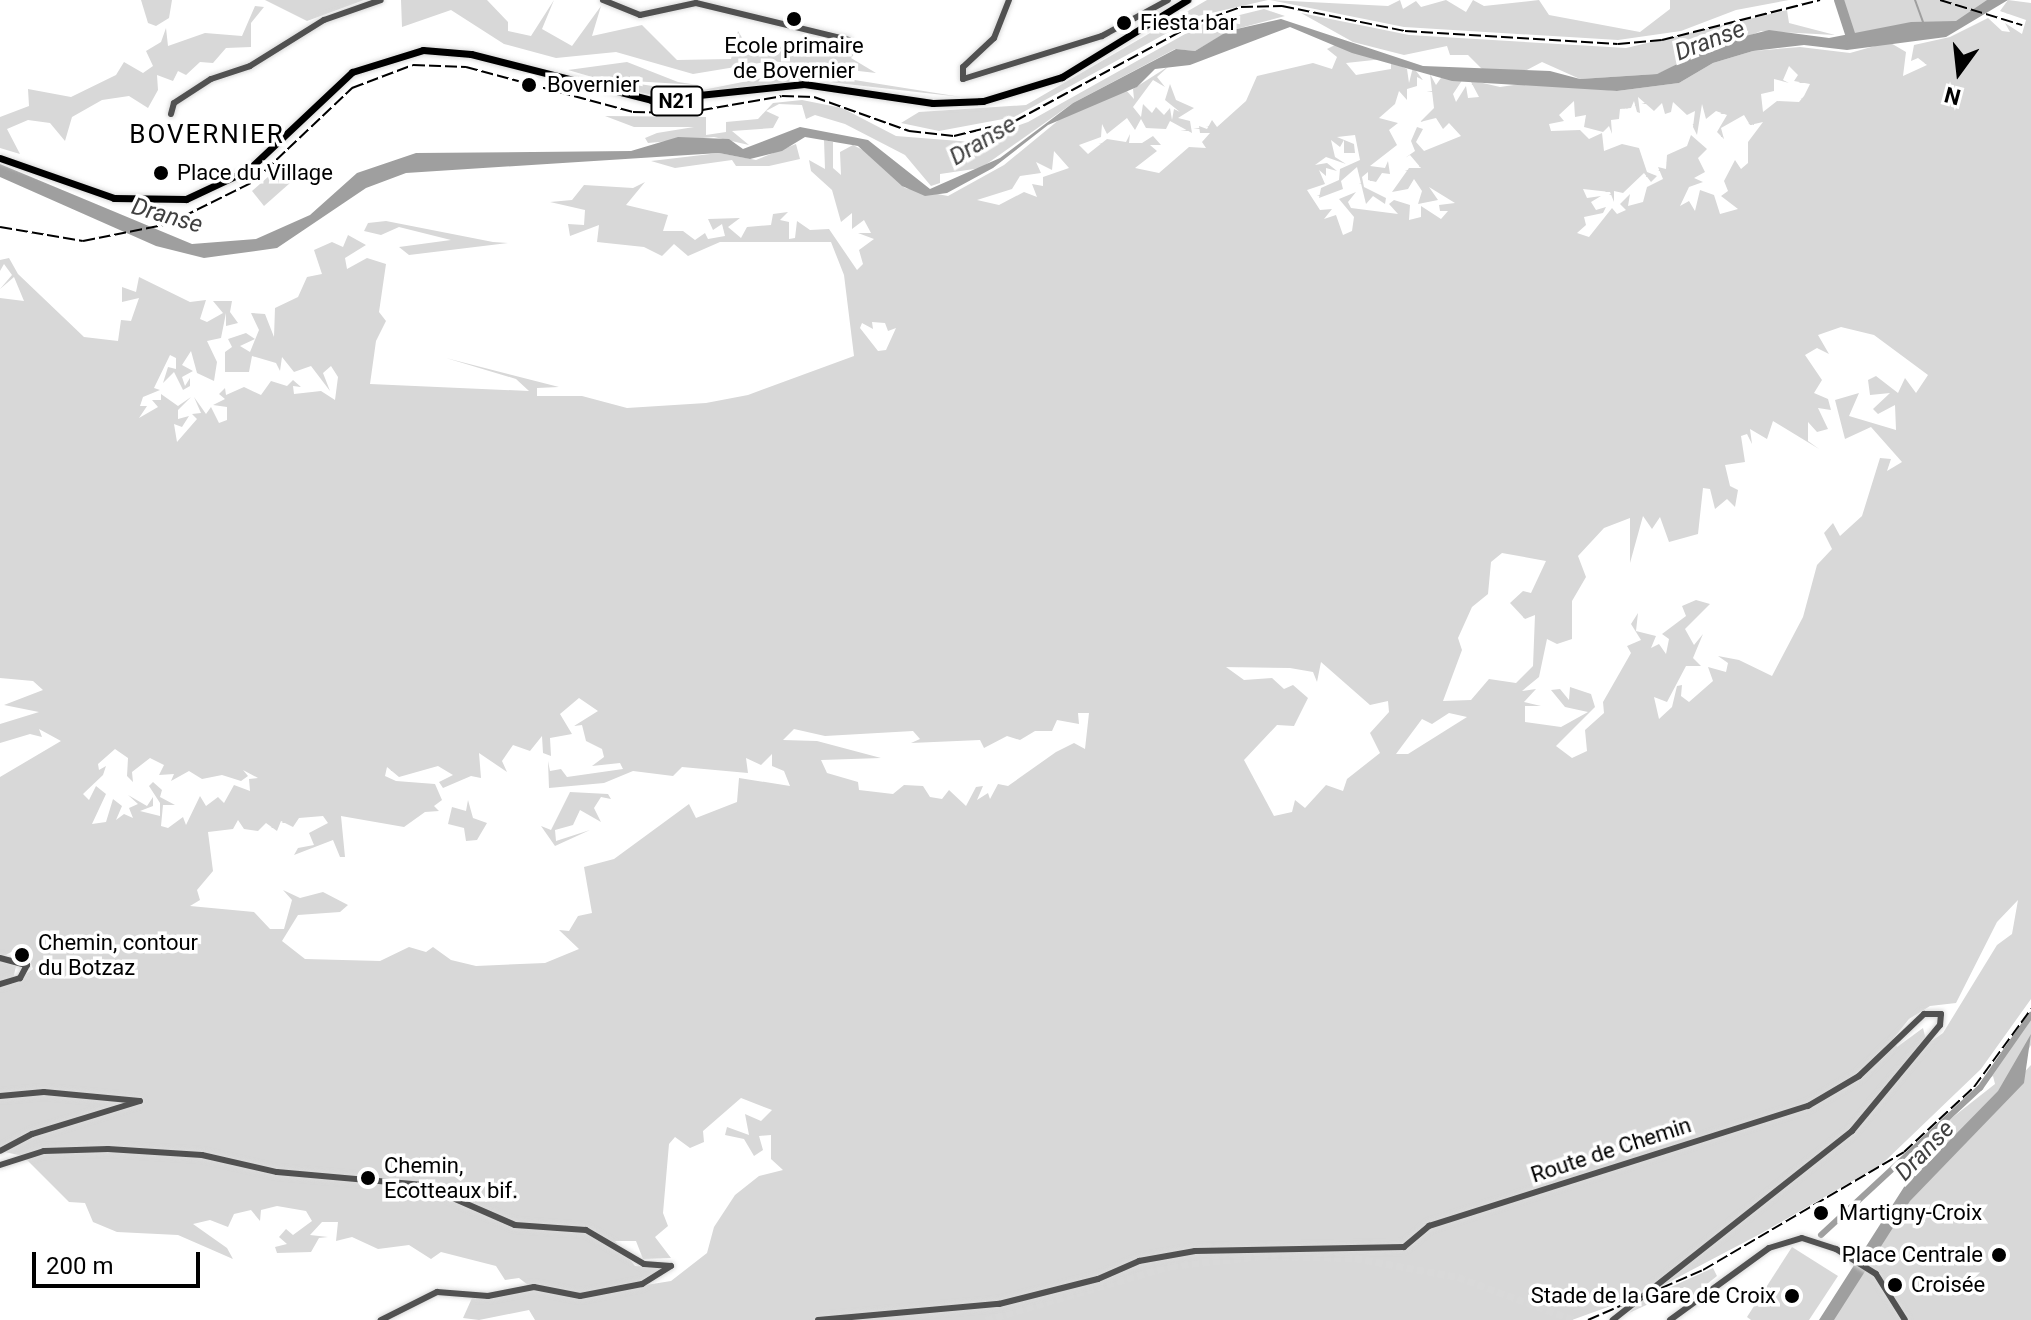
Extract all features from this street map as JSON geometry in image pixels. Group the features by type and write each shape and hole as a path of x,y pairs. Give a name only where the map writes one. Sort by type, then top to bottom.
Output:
{"main road":[{"name":"N21","path":"0,158 114,198 186,199 248,170 352,72 423,50 471,54 651,100 804,84 933,103 974,102 1062,77 1187,0"}],"street":[{"path":"171,114 174,103 200,85 250,66 324,20 381,0"},
{"path":"603,0 640,15 696,3 849,40"},
{"path":"1009,0 994,38 969,61 966,78 1102,36 1168,0"},
{"path":"0,958 27,965 20,978 0,984"},
{"name":"Route de Chemin","path":"818,1320 999,1304 1098,1279 1135,1262 1195,1251 1404,1247 1428,1227 1808,1106 1859,1076 1924,1014 1941,1014 1940,1025 1849,1134 1613,1320"},
{"path":"0,1096 39,1091 140,1101 32,1134 0,1151"},
{"path":"0,1165 44,1151 104,1149 202,1155 277,1172 423,1185 515,1225 586,1230 648,1266 668,1263 671,1270 638,1285 580,1296 534,1287 488,1296 437,1292 381,1320"},
{"path":"1663,1320 1782,1241 1810,1239 1836,1249 1871,1270 1905,1320"},
{"path":"1670,1320 1687,1306"}],"shaded area":[{"path":"141,0 172,0 169,18 156,26 148,23"},
{"path":"265,0 364,0 307,21"},
{"path":"401,0 487,0 508,22 508,31 531,36 554,0 542,29 572,46 601,6 592,36 642,25 677,60 731,59 738,31 753,56 786,45 860,47 851,58 876,73 771,61 693,74 616,52 556,58 504,44 451,10 402,27"},
{"path":"1207,0 1268,0 1198,16 1014,117 939,131 901,123 919,112 1026,105"},
{"path":"1270,0 1388,6 1400,0 1403,9 1416,1 1421,7 1446,0 1466,12 1473,0 1484,6 1539,0 1549,15 1640,32 1670,9 1670,0 1789,0 1736,10 1681,31 1618,40 1404,27"},
{"path":"1837,0 1988,0 1954,26 1857,40 1844,29"},
{"name":"Dranse","path":"1987,0 2008,0 1946,37 1847,50 1804,45 1753,51 1713,63 1679,83 1617,91 1452,81 1352,53 1290,27 1190,65 1155,69 1137,87 1048,125 993,168 947,193 925,196 902,186 858,146 805,137 782,151 750,159 719,153 406,173 366,188 277,248 204,258 156,246 0,177 0,164 192,244 256,239 310,215 357,173 416,153 631,151 678,137 729,139 743,149 800,127 868,140 930,189 1000,158 1073,103 1176,49 1195,51 1228,31 1281,19 1423,66 1550,71 1580,79 1657,74 1722,42 1769,30 1829,38 1911,22 1956,21"},
{"path":"2008,0 2031,3 2031,999 1981,1069 1882,1164 1760,1234 1652,1291 1572,1320 535,1320 529,1310 479,1320 463,1318 472,1298 492,1298 528,1285 519,1278 505,1280 496,1266 441,1252 431,1259 409,1245 378,1249 352,1237 336,1241 338,1222 322,1222 310,1235 328,1237 319,1238 311,1252 277,1253 275,1247 287,1244 279,1237 286,1229 293,1235 312,1221 306,1211 277,1206 261,1210 260,1221 251,1210 234,1214 228,1227 210,1220 193,1224 227,1248 233,1259 178,1235 117,1232 93,1222 85,1203 69,1202 23,1156 0,1151 0,958 0,777 61,741 39,729 42,737 30,734 0,743 0,724 39,712 4,705 43,690 33,681 0,678 0,298 24,301 14,277 0,289 12,275 4,264 0,271 0,260 9,258 18,274 84,337 118,341 121,320 131,321 139,298 122,302 122,287 136,292 139,277 190,302 206,300 200,319 207,322 223,313 213,301 232,301 230,312 238,323 226,326 226,313 221,338 207,341 217,362 214,381 197,373 191,351 182,365 193,371 182,377 185,386 190,378 190,386 183,390 174,372 163,383 168,367 176,369 176,358 170,355 154,388 160,390 143,397 140,406 147,406 139,418 158,407 152,400 161,400 161,394 178,406 191,397 178,410 178,419 189,416 182,427 174,424 177,442 197,419 192,414 201,413 194,397 206,414 211,407 219,423 227,420 227,407 213,405 225,399 219,394 225,388 226,395 244,387 261,395 271,381 287,386 293,380 301,387 293,386 294,394 321,391 335,400 338,377 331,366 323,373 330,391 311,366 294,372 282,357 280,371 276,363 252,356 249,372 225,372 225,352 232,347 228,339 246,333 255,339 240,346 250,352 259,330 251,313 265,314 274,337 275,308 298,297 307,277 322,274 314,250 332,242 343,247 348,235 366,245 345,258 347,269 367,258 386,264 379,312 386,321 376,341 370,384 529,391 516,379 446,358 559,387 537,388 537,396 582,396 627,408 706,403 748,395 854,356 844,275 831,242 720,242 688,256 674,244 662,256 644,247 597,242 599,225 570,236 568,224 584,225 585,210 550,202 572,200 584,185 633,188 645,182 626,205 668,215 663,231 683,231 695,240 705,233 708,239 725,236 722,224 713,230 708,219 740,218 728,227 741,238 747,227 771,225 773,214 788,212 780,220 789,222 789,239 795,238 797,221 810,230 829,229 857,270 863,264 859,250 874,239 858,233 871,233 864,220 852,229 852,213 841,222 832,190 811,171 809,160 825,169 824,140 833,142 833,168 841,175 840,152 853,145 873,155 905,188 948,196 1004,165 1060,119 1126,90 1134,99 1133,89 1169,66 1157,77 1165,87 1153,80 1133,107 1141,117 1143,104 1152,113 1156,107 1164,115 1170,108 1172,120 1174,109 1180,112 1165,100 1170,84 1176,100 1194,108 1178,118 1190,121 1192,133 1170,121 1166,129 1146,128 1141,119 1135,130 1127,118 1107,134 1102,124 1101,137 1079,145 1088,154 1107,139 1126,142 1130,134 1129,143 1142,143 1153,136 1161,145 1150,145 1157,151 1135,168 1159,173 1189,147 1206,148 1202,142 1210,133 1200,133 1199,126 1207,129 1212,120 1217,127 1246,101 1257,76 1313,63 1332,69 1337,57 1327,49 1335,45 1383,59 1346,63 1356,75 1391,69 1391,61 1407,69 1409,83 1413,67 1423,80 1417,77 1417,86 1407,89 1407,100 1399,91 1395,104 1379,118 1398,123 1389,130 1397,145 1370,166 1385,168 1388,161 1390,174 1382,173 1376,182 1368,180 1368,172 1362,177 1364,187 1386,198 1385,204 1373,196 1366,204 1357,167 1341,181 1343,189 1319,198 1321,188 1339,180 1340,169 1360,160 1355,135 1337,137 1354,144 1355,153 1344,153 1344,140 1340,147 1331,140 1335,157 1346,164 1326,157 1315,165 1327,163 1337,171 1326,168 1326,176 1319,170 1325,184 1307,190 1320,210 1332,209 1324,219 1336,215 1343,235 1352,231 1354,217 1339,199 1356,192 1348,202 1351,208 1398,214 1389,204 1394,200 1410,205 1409,220 1421,217 1421,206 1441,219 1448,211 1440,211 1439,205 1455,203 1429,187 1438,200 1418,204 1422,191 1414,179 1408,189 1392,192 1409,168 1421,168 1410,155 1405,158 1415,151 1411,141 1417,127 1423,129 1416,142 1424,151 1461,136 1449,123 1443,129 1436,118 1420,122 1434,108 1430,74 1436,85 1443,75 1463,79 1453,94 1456,102 1466,86 1468,98 1479,97 1470,80 1500,87 1535,82 1617,91 1679,83 1713,63 1753,51 1800,47 1850,53 1889,42 1906,52 1903,76 1927,65 1918,58 1911,61 1914,45 1950,37 1988,18 2002,31 2010,32 2005,23 2022,34 2026,20 2000,11","holes":["1789,66 1798,75 1794,81 1810,84 1799,102 1777,101 1763,112 1761,94 1774,91 1774,79 1789,83 1783,80","1638,97 1654,111 1662,103 1665,114 1671,112 1673,102 1687,115 1695,111 1693,127 1697,135 1702,104 1706,119 1716,111 1727,115 1717,132 1724,139 1721,128 1744,115 1750,125 1763,122 1748,142 1748,163 1741,169 1735,160 1724,181 1728,191 1721,196 1738,209 1720,214 1714,195 1700,190 1695,211 1689,201 1680,206 1689,187 1703,182 1694,178 1705,172 1698,158 1707,149 1691,135 1687,146 1667,155 1666,169 1658,167 1663,179 1647,187 1643,202 1628,206 1630,194 1620,204 1626,210 1617,214 1612,208 1589,237 1577,233 1586,225 1584,217 1603,213 1606,207 1596,210 1591,202 1601,196 1587,198 1583,189 1610,192 1614,202 1614,191 1623,193 1644,173 1651,182 1657,176 1647,172 1639,148 1622,144 1604,151 1602,133 1589,139 1580,130 1551,131 1549,124 1564,121 1559,115 1574,101 1575,117 1586,115 1584,127 1603,132 1609,126 1612,134 1611,120 1619,119 1620,109 1631,108 1634,101 1640,113","1054,151 1069,168 1043,177 1043,186 1032,184 1037,197 1024,192 999,205 977,200 1012,189 1020,176 1041,173 1036,162 1052,170","872,322 885,323 888,331 896,328 886,350 878,351 860,328 862,323 873,329","1841,327 1874,335 1928,375 1916,393 1905,378 1898,393 1876,376 1868,380 1870,395 1890,393 1873,409 1878,414 1895,405 1896,430 1849,416 1859,393 1835,400 1845,439 1871,427 1902,462 1887,471 1891,459 1880,458 1862,516 1840,536 1833,523 1824,533 1832,549 1817,565 1803,617 1772,676 1739,660 1718,656 1728,663 1726,672 1708,667 1713,681 1689,702 1681,696 1682,685 1677,686 1672,707 1659,719 1654,697 1667,702 1686,666 1701,666 1693,658 1703,634 1694,645 1685,629 1710,604 1696,600 1682,606 1686,616 1662,634 1669,639 1666,654 1659,644 1651,648 1656,636 1636,631 1638,613 1631,624 1641,640 1627,646 1631,653 1603,702 1604,713 1585,730 1587,751 1572,758 1556,746 1595,707 1591,694 1570,687 1569,700 1560,689 1551,690 1565,707 1588,712 1561,727 1525,722 1525,706 1541,706 1524,702 1536,689 1522,691 1539,677 1547,639 1557,644 1572,639 1572,601 1586,577 1578,556 1604,528 1630,518 1630,563 1643,516 1652,529 1660,517 1669,542 1698,534 1703,488 1710,489 1715,509 1727,499 1735,507 1738,490 1730,486 1725,465 1745,462 1741,436 1747,434 1752,444 1750,429 1767,439 1773,421 1819,449 1808,441 1808,422 1817,432 1828,429 1818,408 1831,410 1828,399 1814,393 1822,380 1805,355 1817,348 1829,354 1818,335","1502,553 1546,561 1531,593 1523,591 1510,603 1525,619 1535,615 1533,666 1516,683 1489,679 1471,700 1443,701 1462,650 1458,638 1472,607 1488,594 1491,562","1321,662 1370,705 1388,701 1389,712 1370,733 1380,753 1347,779 1343,791 1326,785 1305,808 1295,800 1292,812 1274,816 1244,760 1277,725 1294,726 1308,698 1293,685 1284,689 1272,678 1244,680 1226,667 1290,668 1313,672 1317,682","579,698 598,711 574,726 582,725 586,741 602,749 604,757 592,766 620,763 623,769 567,777 561,769 550,771 548,761 549,788 604,783 633,771 673,776 682,767 748,773 746,758 761,765 772,754 772,766 784,771 790,786 739,778 737,802 696,818 689,804 614,859 584,867 592,913 578,916 569,931 559,930 579,949 545,963 476,966 451,960 433,947 426,952 409,947 380,961 305,959 282,941 298,915 340,912 348,905 323,892 300,898 283,890 292,900 284,929 270,929 254,912 190,906 200,900 197,890 213,871 208,832 233,829 238,820 244,829 258,831 266,823 277,831 281,821 293,827 299,818 323,816 328,823 309,833 314,845 298,848 294,855 333,840 340,857 345,857 341,816 404,827 425,812 439,811 434,806 442,800 435,784 396,781 385,776 387,767 399,777 438,766 453,775 439,782 443,788 471,776 481,778 479,753 507,772 502,761 513,745 530,751 542,736 543,753 551,756 550,738 572,734 560,714","1078,713 1089,713 1085,749 1074,743 1056,752 1008,786 998,784 990,799 988,793 977,800 983,786 976,787 966,806 949,790 942,799 930,797 923,786 904,785 893,794 859,790 858,782 827,773 821,760 881,758 817,741 783,740 794,729 825,736 913,731 920,739 911,743 980,740 984,748 1007,736 1020,740 1035,731 1052,731 1057,720 1079,724","1449,713 1467,717 1408,754 1396,754 1422,719 1432,724","115,749 128,758 127,776 133,782 132,772 150,758 164,765 159,775 174,774 171,781 189,771 202,779 222,775 241,781 248,776 243,770 258,778 249,779 250,791 234,785 224,803 218,797 206,806 200,796 186,825 183,817 168,828 161,826 163,805 175,805 160,797 162,790 153,782 149,786 160,803 160,816 140,811 153,806 153,797 147,806 128,795 138,804 129,808 133,818 124,814 116,820 122,806 113,799 106,822 92,824 106,794 96,786 89,800 83,794 103,775 106,766 99,770 98,764","2018,900 2012,934 1997,945 1943,1033 1927,1044 1923,1028 1897,1047 1893,1039 1909,1019 1930,1006 1956,1003 1997,922","17,949 27,952 33,969 12,984 16,966 0,958","741,1098 772,1110 761,1121 745,1114 749,1135 727,1127 725,1135 744,1139 754,1156 763,1150 759,1136 771,1135 771,1159 783,1170 759,1176 735,1195 714,1227 707,1253 671,1281 646,1285 644,1279 663,1268 635,1266 615,1241 636,1241 643,1259 671,1258 655,1237 668,1226 663,1213 669,1144 675,1137 690,1148 704,1142 703,1131"]},
{"path":"255,6 264,7 251,23 251,47 226,48 213,63 200,62 186,75 178,71 173,81 157,75 158,90 148,108 129,96 102,100 72,117 65,141 50,123 28,120 7,129 20,154 0,148 0,117 29,106 28,89 71,97 116,75 124,62 143,73 153,66 146,51 161,42 166,28 168,46 205,33 242,36"},
{"path":"1264,9 1285,16 1229,31 1195,51 1175,49 1073,103 981,168 940,174 940,183 931,186 905,155 845,124 815,115 806,119 802,105 779,104 766,111 779,117 773,128 732,131 749,145 714,137 648,143 645,138 657,133 694,127 634,127 605,116 706,117 706,135 726,132 726,122 758,119 773,103 802,100 842,108 896,136 972,142 1028,122 1203,24"},
{"path":"1787,10 1789,23 1835,35 1761,31 1657,74 1580,79 1542,62 1523,72 1483,70 1468,55 1450,55 1447,46 1404,55 1353,42 1301,13 1409,35 1626,48"},
{"path":"627,62 678,82 698,85 599,79 568,70"},
{"path":"798,71 961,97 811,80 657,96 606,85 619,81 693,92"},
{"path":"796,144 800,159 769,166 736,166 732,160 675,168 651,161 719,153 756,160"},
{"path":"277,169 290,183 264,206 252,191"},
{"path":"386,221 508,243 409,255 399,247 451,240 399,227 381,235 364,231 368,223"},
{"path":"570,792 608,794 611,799 601,797 594,808 601,822 580,810 573,825 555,830 556,841 590,830 555,846 541,826 551,830"},
{"path":"468,800 473,818 487,823 477,840 466,841 464,828 448,824 452,807 466,811"},
{"path":"2031,1018 2031,1045 2010,1082 1947,1146 1942,1134 1952,1119 1928,1148 1925,1139 1995,1084 1993,1076 1984,1082"},
{"name":"Dranse","path":"2031,1034 2024,1083 1910,1201 1834,1320 1819,1320 1904,1187 1998,1091"},
{"path":"2031,1065 2031,1320 1829,1320 1906,1196"},
{"name":"Stade de la Gare de Croix","path":"1792,1247 1838,1276 1809,1320 1751,1320 1747,1317"},
{"path":"1713,1268 1717,1276 1692,1296 1685,1287 1629,1313 1642,1300"}],"waterway":[{"path":"1839,0 1853,43"},
{"path":"1915,0 1924,25"},
{"path":"1821,1235 1980,1088 2031,1015"}],"tunnel":[{"path":"986,1320 1171,1266 1261,1256 1355,1258 1458,1277 1574,1320"}],"railway":[{"path":"0,227 83,241 168,224 253,182 352,88 413,65 466,67 633,112 685,113 782,96 814,97 909,131 954,136 1015,121 1196,23 1241,7 1282,6 1405,31 1618,44 1662,40 1820,0"},
{"path":"1940,0 2022,25"},
{"path":"1588,1320 1703,1270 1904,1152 1974,1087 2031,1009"}],"place":[{"name":"Ecole primaire de Bovernier","path":"794,19"},
{"name":"Fiesta bar","path":"1124,23"},
{"name":"Bovernier","path":"529,85"},
{"name":"Place du Village","path":"161,173"},
{"name":"Chemin, contour du Botzaz","path":"22,955"},
{"name":"Chemin, Ecotteaux bif.","path":"368,1178"},
{"name":"Martigny-Croix","path":"1821,1213"},
{"name":"Place Centrale","path":"1999,1255"},
{"name":"Croisée","path":"1895,1285"},
{"name":"Stade de la Gare de Croix","path":"1792,1296"}],"district":[{"name":"BOVERNIER","path":"207,135"}]}
